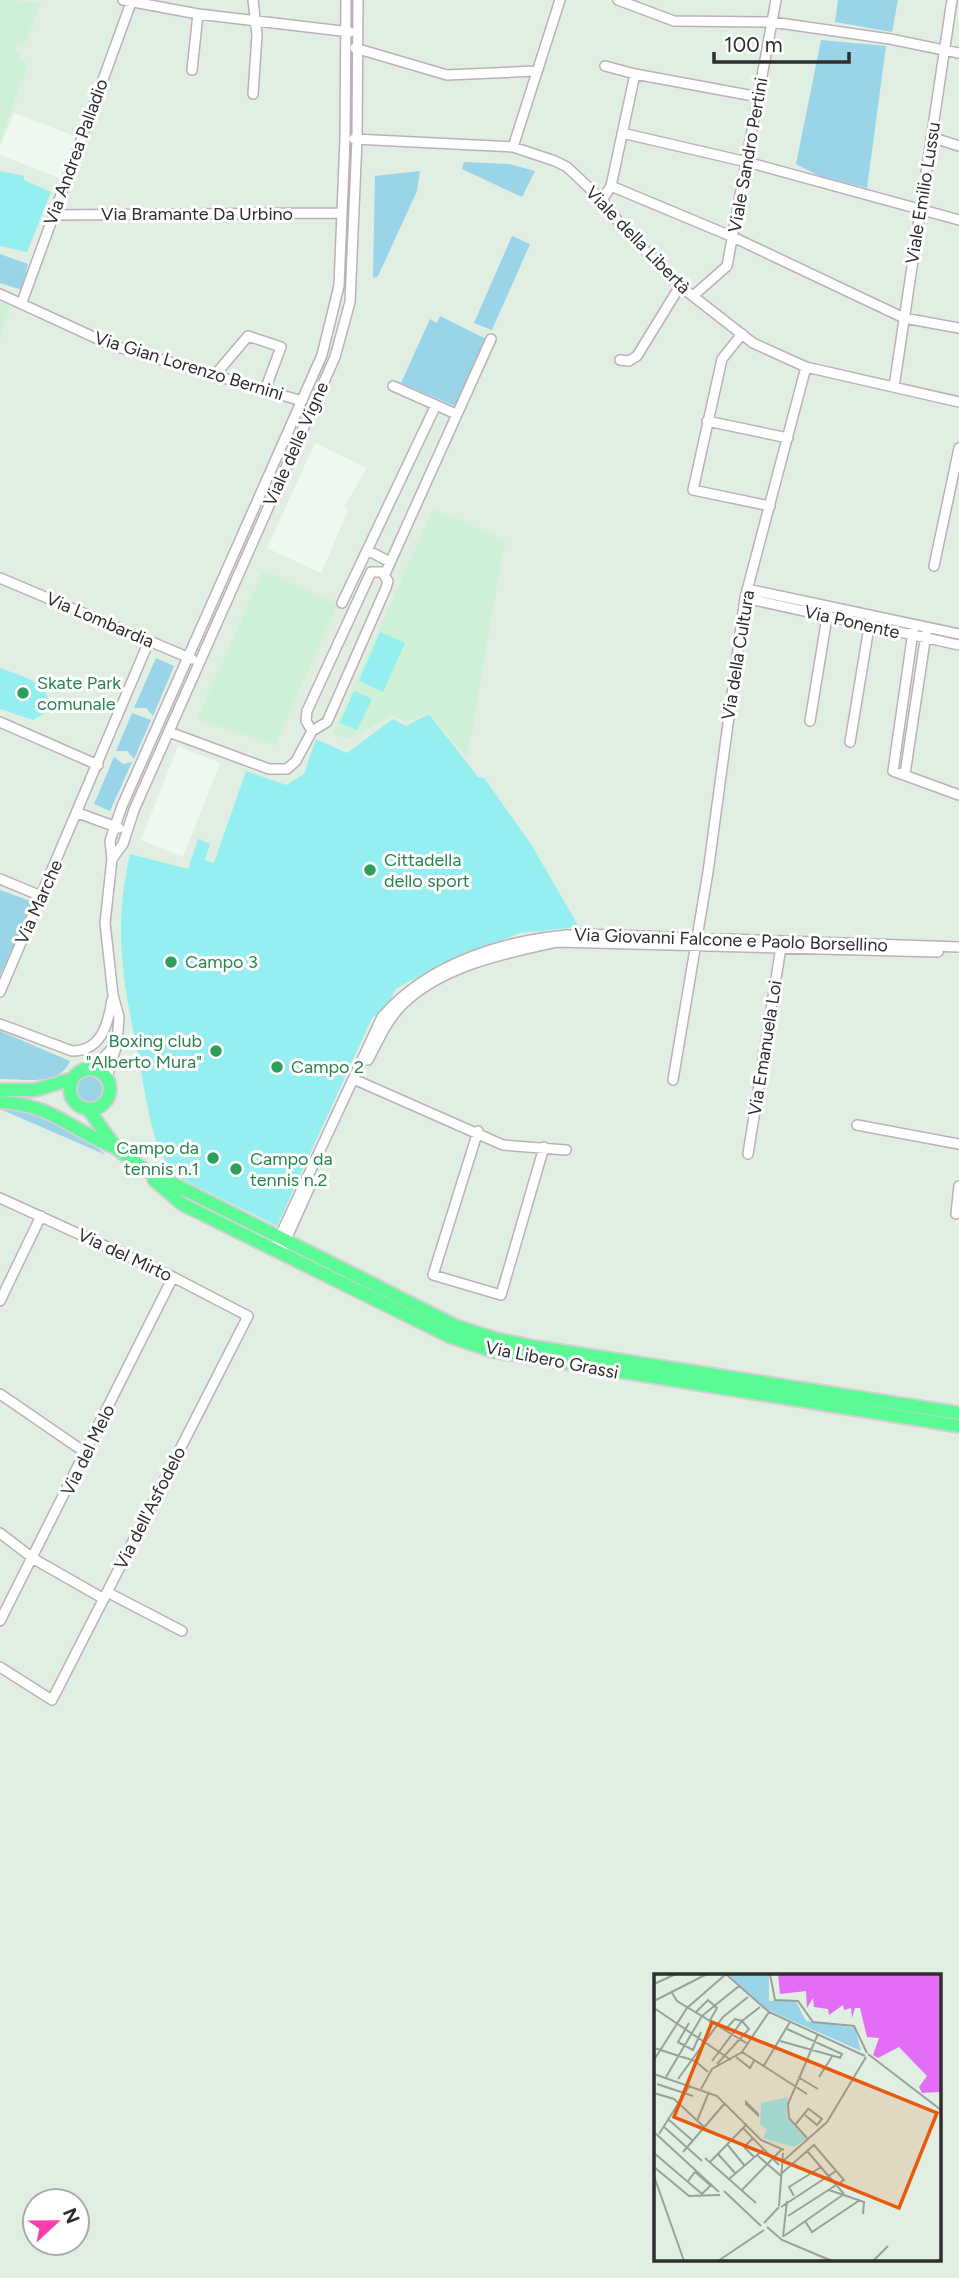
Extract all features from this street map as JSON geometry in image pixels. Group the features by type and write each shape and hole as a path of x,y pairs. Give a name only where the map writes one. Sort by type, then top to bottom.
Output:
{"main road":[{"path":"3,1095 35,1090 72,1079 83,1069 93,1069 107,1077 109,1095 102,1105 101,1129"},
{"path":"72,1079 71,1097 78,1106 88,1109 102,1105"},
{"path":"35,1090 71,1097"},
{"path":"3,1095 50,1111 95,1140 117,1149"},
{"path":"88,1109 117,1149"},
{"name":"Via Libero Grassi","path":"117,1149 144,1169 182,1204 456,1326 496,1339 959,1413"},
{"name":"Via Libero Grassi","path":"280,1246 451,1337 493,1351 959,1426"}],"street":[{"path":"253,0 253,94"},
{"name":"Viale delle Vigne","path":"107,1077 117,1044 118,1017 105,923 112,859 110,841 322,355 337,299 345,138 346,0"},
{"name":"Viale delle Vigne","path":"112,859 123,844 199,662 335,357 350,302 357,139 358,0"},
{"path":"513,147 535,71 560,0"},
{"path":"618,0 674,21 772,22 959,53"},
{"name":"Viale Sandro Pertini","path":"693,296 727,266 776,0"},
{"name":"Viale Emilio Lussu","path":"894,387 952,0"},
{"path":"129,1 198,14 358,32"},
{"name":"Via Andrea Palladio","path":"22,302 129,1"},
{"path":"192,70 198,14"},
{"path":"346,48 358,48 447,75 535,71"},
{"path":"605,66 759,97"},
{"path":"601,200 611,186 635,74"},
{"path":"622,133 747,162 959,220"},
{"path":"931,137 959,146"},
{"name":"Viale della Libertà","path":"345,138 513,147 568,167 680,286 753,343 806,367 959,402"},
{"path":"611,186 733,237 904,318 959,328"},
{"name":"Via Bramante Da Urbino","path":"52,215 342,213"},
{"path":"620,360 629,361 637,356 680,286"},
{"name":"Via Gian Lorenzo Bernini","path":"0,294 111,345 302,401"},
{"path":"742,334 722,359 693,489 770,506"},
{"path":"215,375 248,336 281,347 265,390"},
{"path":"169,732 269,769 287,769 296,761 312,731 327,722 387,588 385,574 390,562 491,339"},
{"name":"Via della Cultura","path":"673,1080 694,942 708,872 746,593 806,367"},
{"path":"393,386 456,414"},
{"path":"342,603 436,405"},
{"path":"707,421 788,438"},
{"path":"934,566 959,448"},
{"path":"367,550 390,562"},
{"path":"312,731 306,721 307,710 365,580 371,572 385,574"},
{"name":"Via Lombardia","path":"0,578 199,662"},
{"name":"Via Ponente","path":"746,593 829,606 959,635"},
{"name":"Via Ponente","path":"746,593 827,617 959,645"},
{"path":"810,721 829,606"},
{"path":"850,743 871,615"},
{"path":"914,625 893,771 959,795"},
{"path":"905,774 927,628"},
{"name":"Via Marche","path":"0,992 149,641"},
{"path":"0,722 98,765"},
{"path":"78,813 127,831"},
{"path":"0,879 41,896"},
{"name":"Via Giovanni Falcone e Paolo Borsellino","path":"280,1246 374,1042 400,1006 422,988 506,950 563,935 959,953"},
{"name":"Via Giovanni Falcone e Paolo Borsellino","path":"781,945 959,947"},
{"name":"Via Emanuela Loi","path":"748,1154 781,945"},
{"path":"0,1024 72,1051 82,1051 94,1045 103,1034 113,995"},
{"name":"Via Giovanni Falcone e Paolo Borsellino","path":"338,1117 358,1081 374,1042"},
{"path":"93,1069 117,1044"},
{"path":"358,1081 478,1131 503,1145 566,1150"},
{"path":"856,1125 959,1144"},
{"path":"478,1131 433,1275 502,1296 544,1147"},
{"path":"956,1214 959,1186"},
{"name":"Via del Mirto","path":"0,1198 173,1277 248,1316"},
{"path":"0,1301 41,1216"},
{"name":"Via del Melo","path":"0,1621 34,1559 173,1277"},
{"name":"Via dell'Asfodelo","path":"0,1667 52,1700 248,1316"},
{"path":"0,1394 86,1453"},
{"path":"0,1533 34,1559 105,1596 182,1631"}],"shaded area":[{"path":"0,0 41,2 26,42 16,45 14,50 20,54 20,60 28,64 0,142"},
{"path":"838,0 898,0 892,32 835,22"},
{"path":"821,40 886,46 867,188 819,176 796,164"},
{"path":"14,113 77,137 60,178 0,155 0,147"},
{"path":"464,162 509,164 535,171 522,197 462,169"},
{"path":"0,171 24,176 24,180 51,192 27,252 0,246"},
{"path":"420,171 417,191 378,276 373,278 375,176"},
{"path":"512,236 530,244 492,330 474,323"},
{"path":"0,254 28,264 22,290 0,283"},
{"path":"0,302 11,305 0,337"},
{"path":"440,316 488,340 457,407 401,383 430,319 437,323"},
{"path":"315,443 367,468 344,507 348,510 321,573 267,548"},
{"path":"433,509 505,540 467,758 428,712 405,723 394,715 350,738 332,734"},
{"path":"263,571 338,604 275,745 197,719"},
{"path":"380,632 405,643 383,692 359,681"},
{"path":"156,658 174,666 153,716 146,708 134,708"},
{"name":"Skate Park comunale","path":"0,668 35,682 42,688 48,703 45,713 33,720 0,709"},
{"path":"354,691 372,699 357,730 340,723"},
{"path":"132,713 151,720 134,759 127,751 116,751"},
{"path":"429,714 478,777 484,778 531,844 579,927 520,933 448,961 397,988 392,1001 372,1018 277,1226 182,1179 170,1168 159,1150 148,1106 122,959 122,910 130,854 188,869 198,839 210,844 205,860 214,863 246,771 286,785 304,774 316,739 347,753 393,719 406,726"},
{"path":"178,746 220,763 183,857 141,840"},
{"path":"114,757 123,764 132,762 110,811 94,804"},
{"path":"0,890 33,902 0,976"},
{"path":"0,1031 70,1061 57,1075 49,1078 0,1079"},
{"path":"88,1076 98,1080 102,1090 98,1100 88,1104 78,1100 74,1090 78,1080"},
{"path":"0,1109 43,1115 83,1137 106,1155"}],"place":[{"name":"Skate Park comunale","path":"23,693"},
{"name":"Cittadella dello sport","path":"370,870"},
{"name":"Campo 3","path":"171,962"},
{"name":"Boxing club \"Alberto Mura\"","path":"216,1051"},
{"name":"Campo 2","path":"277,1067"},
{"name":"Campo da tennis n.1","path":"213,1158"},
{"name":"Campo da tennis n.2","path":"236,1169"}]}
